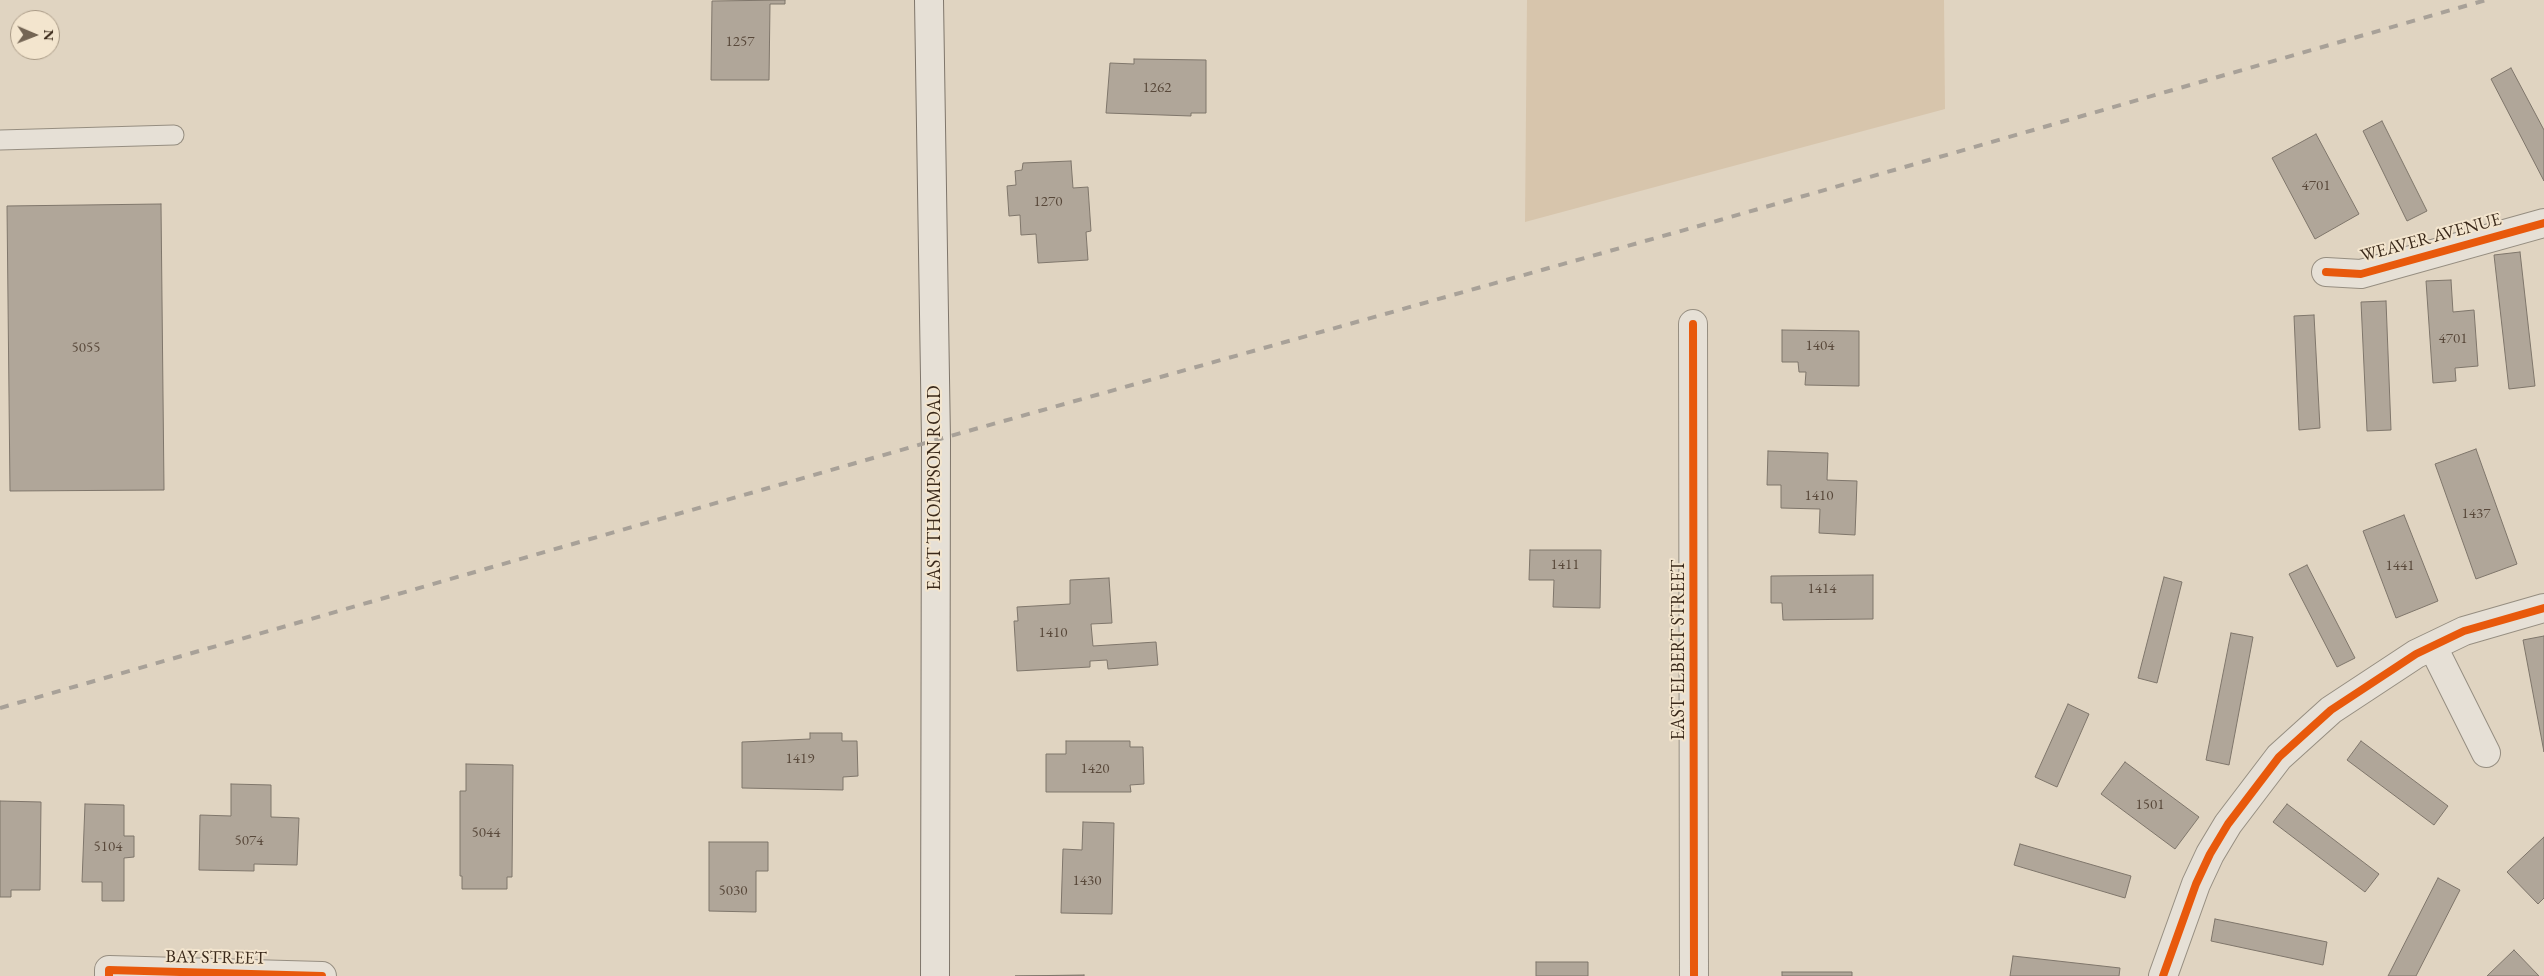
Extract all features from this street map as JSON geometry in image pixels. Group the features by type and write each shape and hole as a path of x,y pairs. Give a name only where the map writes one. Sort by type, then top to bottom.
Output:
{"street":[{"name":"EAST THOMPSON ROAD","path":"929,0 936,440 935,976"},
{"name":"WEAVER AVENUE","path":"2326,272 2361,274 2544,223"},
{"name":"EAST ELBERT STREET","path":"1693,324 1694,976"},
{"path":"2163,976 2196,884 2210,854 2228,824 2279,757 2317,721 2360,689 2416,654 2464,631 2544,608"},
{"path":"2433,646 2486,753"},
{"name":"BAY STREET","path":"109,973 322,976"}],"lane":[{"path":"0,140 174,135"}],"shaded area":[{"path":"1527,0 1944,0 1945,109 1525,222"}],"building":[{"path":"785,0 785,4 770,4 769,80 711,80 712,1"},
{"path":"1134,59 1206,60 1206,113 1191,113 1191,116 1106,113 1110,63 1134,64"},
{"path":"2511,68 2544,130 2544,181 2491,79"},
{"path":"2382,121 2427,211 2407,221 2363,131"},
{"path":"2316,134 2359,214 2315,239 2272,158"},
{"path":"1071,161 1073,188 1088,187 1091,231 1086,232 1088,260 1038,263 1036,234 1021,235 1020,215 1009,216 1007,186 1016,185 1015,171 1022,170 1023,163"},
{"path":"161,204 164,490 10,491 7,206"},
{"path":"2520,252 2535,386 2509,389 2494,255"},
{"path":"2451,280 2453,312 2474,310 2478,366 2455,368 2456,381 2433,383 2426,281"},
{"path":"2386,301 2391,430 2367,431 2361,302"},
{"path":"2314,315 2320,428 2299,430 2294,316"},
{"path":"1782,330 1859,331 1859,386 1805,385 1806,372 1799,372 1798,362 1782,362"},
{"path":"2476,449 2517,564 2476,579 2435,464"},
{"path":"1768,451 1828,453 1827,480 1857,481 1855,535 1819,533 1820,509 1781,508 1781,485 1767,485"},
{"path":"2404,515 2438,601 2396,618 2363,531"},
{"path":"1530,550 1601,550 1600,608 1553,607 1554,580 1529,580"},
{"path":"2307,565 2355,658 2337,667 2289,574"},
{"path":"1873,575 1873,619 1783,620 1782,603 1771,603 1771,576"},
{"path":"2164,577 2182,582 2157,683 2138,678"},
{"path":"1109,578 1112,623 1091,624 1093,646 1156,642 1158,665 1108,669 1107,660 1090,661 1090,667 1017,671 1014,621 1018,621 1017,607 1070,604 1070,580"},
{"path":"2231,633 2253,637 2229,765 2206,760"},
{"path":"2544,636 2544,752 2523,640"},
{"path":"2068,704 2089,714 2057,787 2035,777"},
{"path":"810,733 842,733 842,741 857,741 858,776 843,777 843,790 742,788 742,742 810,739"},
{"path":"1066,741 1130,741 1130,747 1143,747 1144,784 1130,785 1131,792 1046,792 1046,754 1066,754"},
{"path":"2361,741 2448,806 2434,825 2347,760"},
{"path":"2125,762 2199,817 2175,849 2101,794"},
{"path":"466,764 513,765 512,877 507,877 507,889 462,889 462,876 460,876 460,791 466,791"},
{"path":"231,784 271,785 271,817 299,818 297,865 254,864 254,871 199,870 200,815 231,816"},
{"path":"0,801 41,802 40,890 11,890 11,897 0,897"},
{"path":"85,804 124,805 124,836 134,836 134,857 124,858 124,901 102,901 102,882 82,882"},
{"path":"2287,804 2379,874 2365,892 2273,822"},
{"path":"1083,822 1114,823 1112,914 1061,913 1063,849 1082,850"},
{"path":"2544,837 2544,898 2538,904 2507,872"},
{"path":"709,842 768,842 768,871 756,871 756,912 709,911"},
{"path":"2020,844 2131,876 2125,898 2014,865"},
{"path":"2438,878 2460,890 2416,976 2388,976"},
{"path":"2215,919 2327,942 2323,965 2211,941"},
{"path":"2514,950 2539,976 2487,976"},
{"path":"2013,956 2120,968 2119,976 2010,976"},
{"path":"1536,962 1588,962 1588,976 1536,976"},
{"path":"1782,972 1852,972 1852,976 1782,976"},
{"path":"1084,975 1084,976 1015,976"}],"railway":[{"path":"0,708 936,440 1720,220 2486,0"}],"cycle path":[{"path":"2326,272 2361,274 2544,223"},
{"path":"1693,324 1694,976"},
{"path":"2163,976 2196,884 2210,854 2228,824 2279,757 2331,710 2416,654 2464,631 2544,608"},
{"path":"109,976 109,970 322,976"}]}
